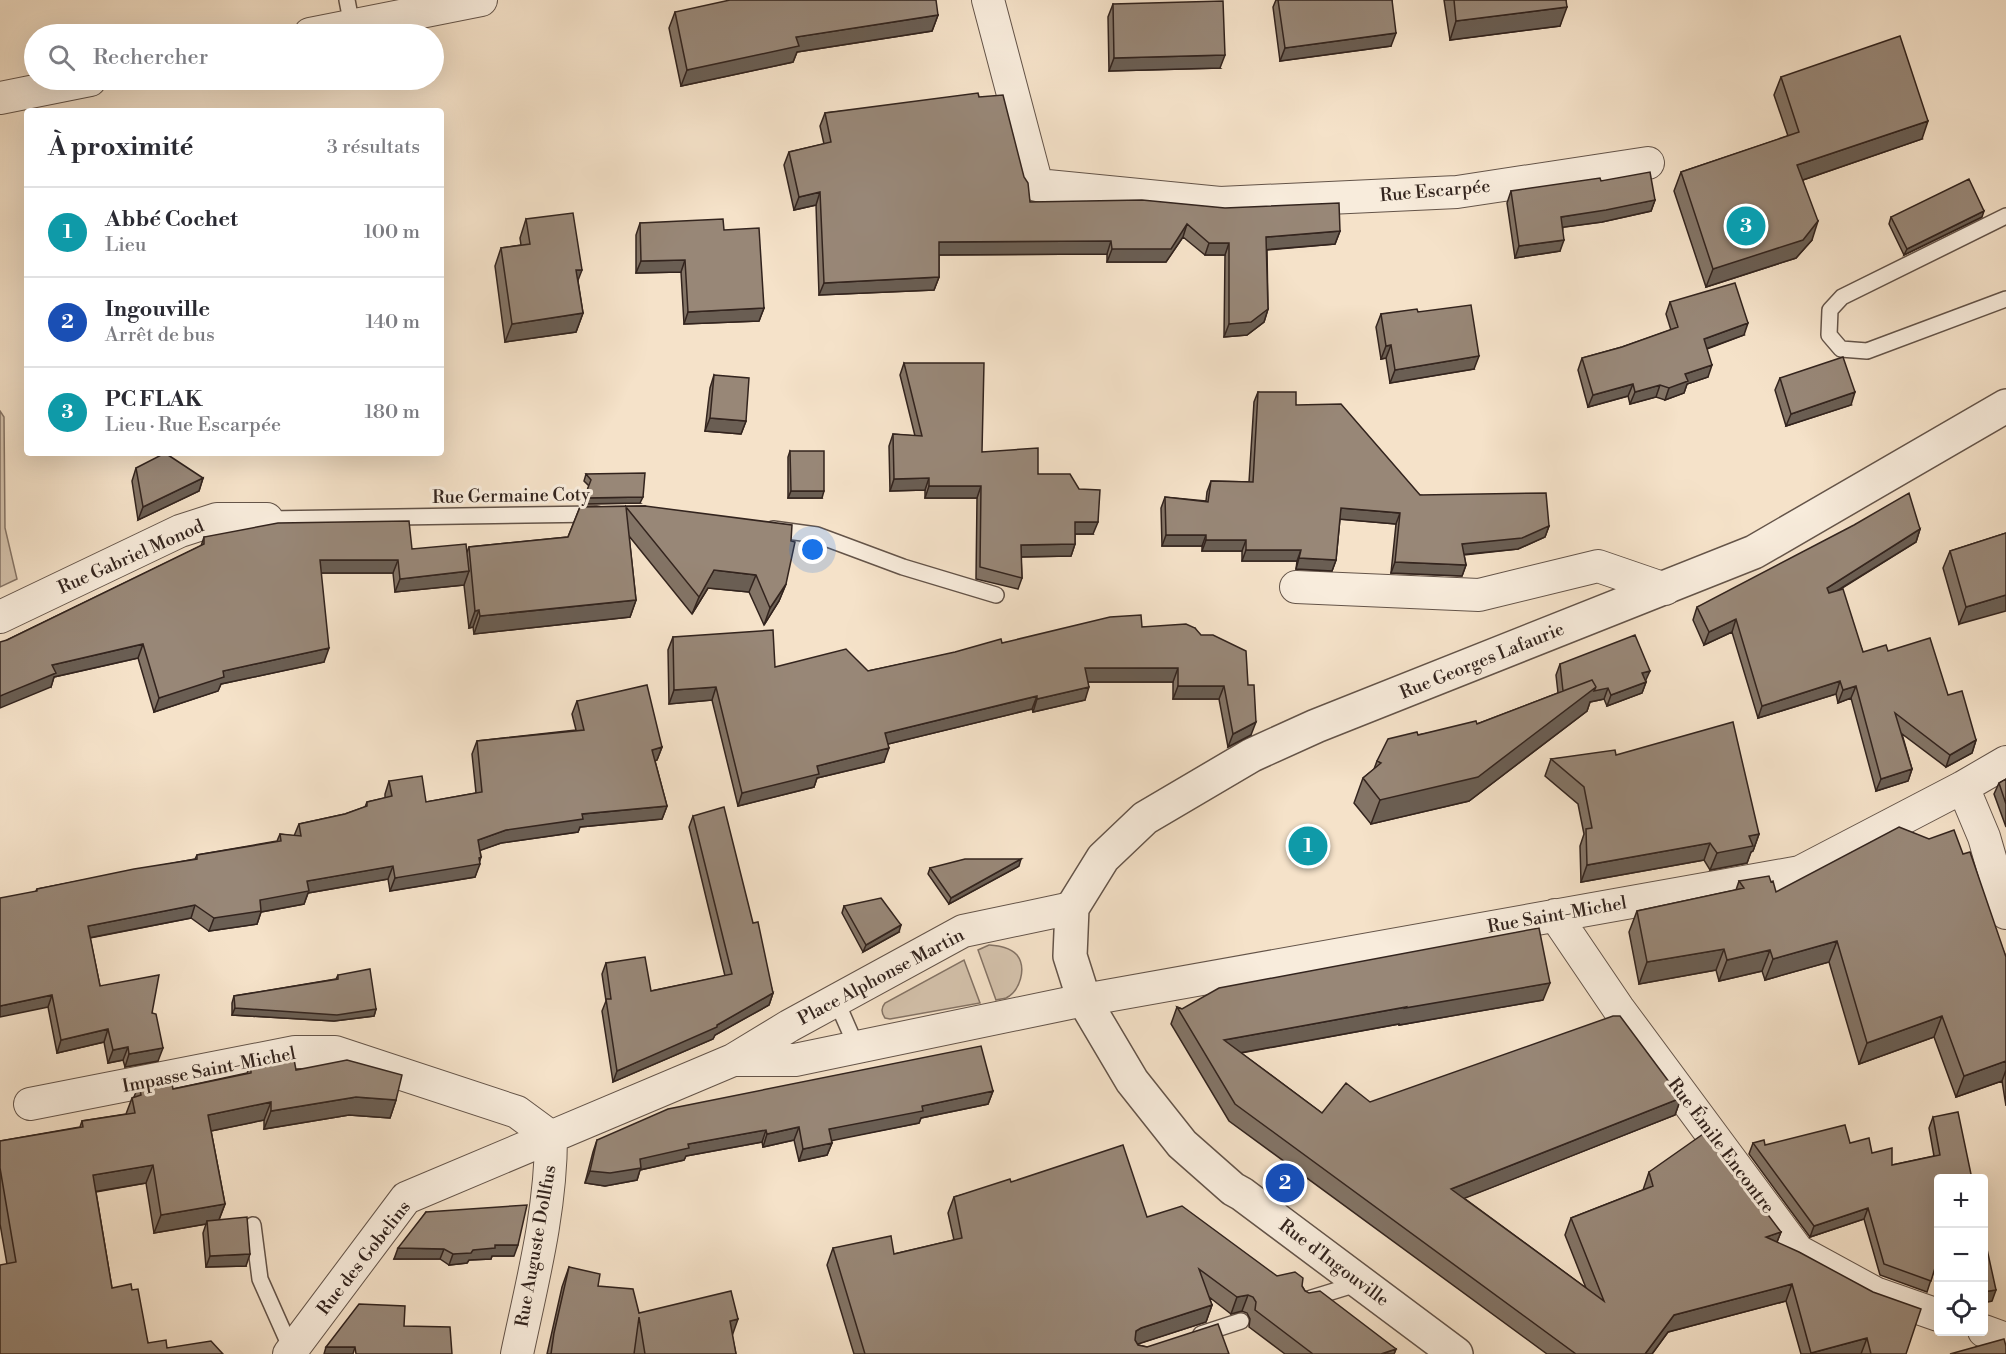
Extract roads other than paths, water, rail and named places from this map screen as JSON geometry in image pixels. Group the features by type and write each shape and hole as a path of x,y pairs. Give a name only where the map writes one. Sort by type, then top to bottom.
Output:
{"street":[{"path":"329,24 350,13 481,0"},
{"name":"Rue Escarpée","path":"988,0 1037,185 1220,203 1457,192 1648,163"},
{"path":"0,98 40,90"},
{"name":"Rue Georges Lafaurie","path":"1084,1000 1070,956 1072,908 1103,858 1145,818 1252,755 1316,726 1754,552 2006,406"},
{"name":"Rue Gabriel Monod","path":"0,617 180,531 217,519 267,519"},
{"path":"1296,587 1479,596 1598,566 1665,589"},
{"name":"Rue Saint-Michel","path":"1084,1000 1800,872 2006,762"},
{"path":"1963,787 1984,837 2006,913"},
{"name":"Place Alphonse Martin","path":"551,1137 733,1060 836,1000 963,931 1072,908"},
{"name":"Rue Émile Encontre","path":"1555,915 1618,1008 1798,1251 1875,1293 1934,1314"},
{"name":"Place Alphonse Martin","path":"733,1060 795,1060 1084,1000"},
{"name":"Rue d'Ingouville","path":"1084,1000 1132,1081 1182,1144 1233,1189 1456,1354"},
{"name":"Impasse Saint-Michel","path":"30,1104 295,1052 335,1052 517,1112 551,1137"},
{"name":"Rue des Gobelins","path":"291,1353 406,1198 551,1137"},
{"name":"Rue Auguste Dollfus","path":"517,1354 543,1225 551,1173 551,1137"},
{"path":"1988,1333 2006,1339"}],"lane":[{"path":"2006,216 1842,297 1830,310 1829,335 1841,350 1867,351 2006,299"},
{"name":"Rue Germaine Coty","path":"267,519 610,514"},
{"path":"758,527 817,535 903,567 996,596"},
{"path":"836,1000 857,1048"},
{"path":"253,1225 260,1279 291,1353"},
{"path":"1305,1300 1361,1282"},
{"path":"1184,1339 1241,1321"}],"place":[{"name":"PC FLAK","path":"1746,226"},
{"name":"Abbé Cochet","path":"1308,846"},
{"name":"Ingouville","path":"1285,1183"}]}
